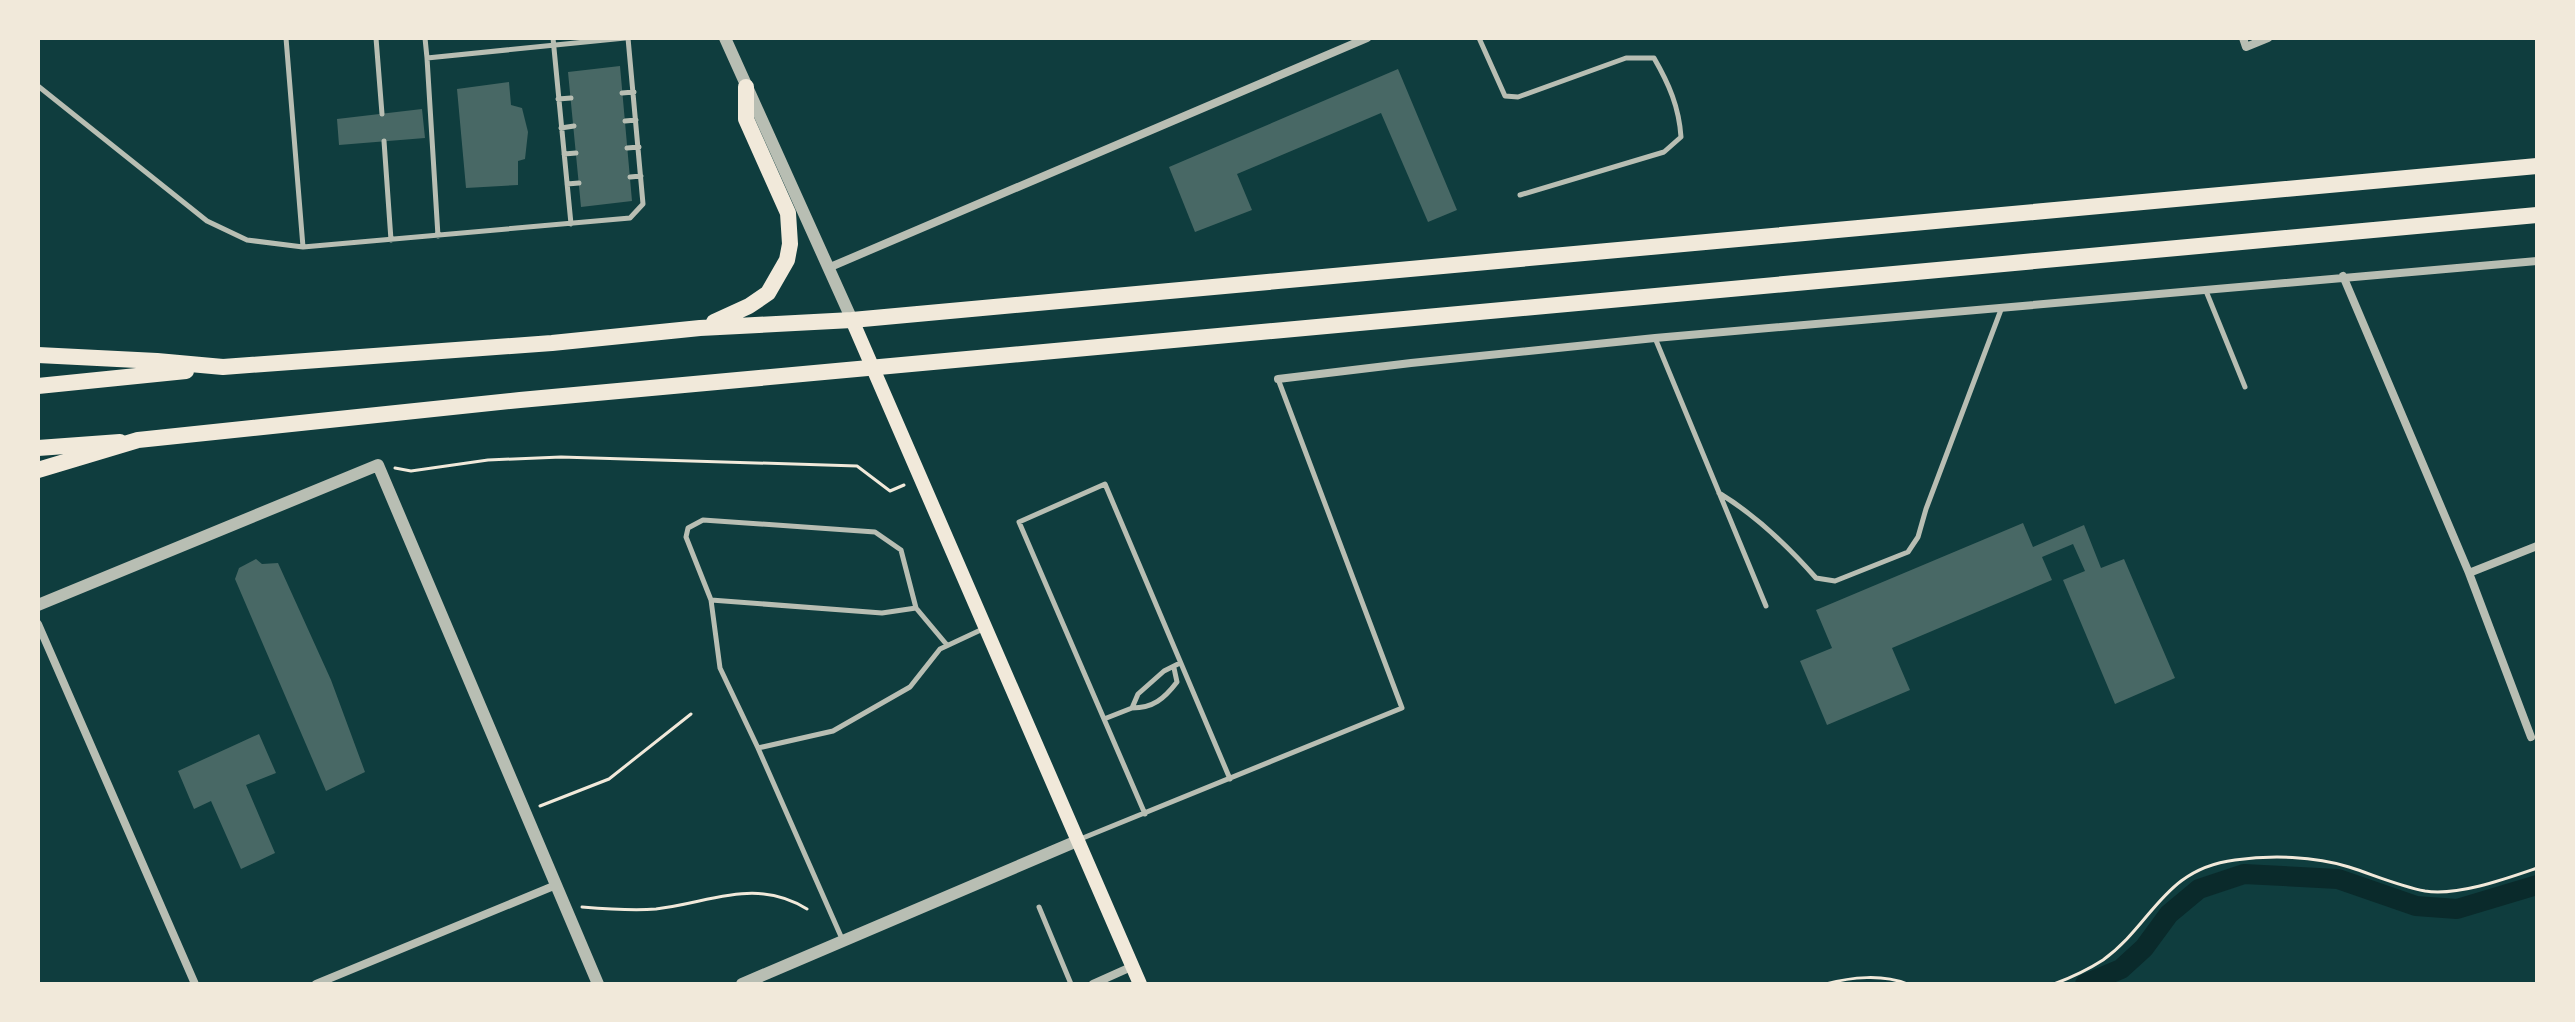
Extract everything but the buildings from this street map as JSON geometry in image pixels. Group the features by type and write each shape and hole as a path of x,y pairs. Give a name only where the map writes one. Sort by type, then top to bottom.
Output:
{"main road":[{"path":"700,328 749,306 768,293 787,260 790,244 788,213 746,119 746,87"},
{"path":"38,386 223,367 552,343 700,328 852,320 2537,166"},
{"path":"38,448 871,366 2537,215"},
{"path":"852,320 1140,984"},
{"path":"38,355 223,367"},
{"path":"38,470 138,440"}],"street":[{"path":"725,38 852,320"},
{"path":"828,268 1367,38"},
{"path":"2244,42 2268,38"},
{"path":"1278,379 1655,338 2537,261"},
{"path":"2343,276 2469,573 2534,736"},
{"path":"38,605 378,465 598,984"},
{"path":"2469,573 2537,546"},
{"path":"38,624 195,984"},
{"path":"742,984 1077,841"},
{"path":"316,984 556,885"},
{"path":"1093,984 1131,967"}],"lane":[{"path":"286,38 303,247"},
{"path":"376,38 382,114"},
{"path":"425,38 438,236"},
{"path":"553,38 571,224"},
{"path":"38,86 207,221 247,240 303,247 571,224 630,218 643,204 634,92 626,38 427,58"},
{"path":"1479,38 1505,96 1518,97 1626,58 1654,58 1670,87 1680,121 1681,137 1664,152 1520,195"},
{"path":"622,93 634,92"},
{"path":"558,99 571,98"},
{"path":"625,121 636,120"},
{"path":"561,128 574,126"},
{"path":"384,141 391,240"},
{"path":"627,148 639,147"},
{"path":"564,154 576,153"},
{"path":"630,177 641,176"},
{"path":"567,184 579,183"},
{"path":"2206,290 2245,387"},
{"path":"1719,493 1748,510 1816,578 1835,581 1908,552 1918,537 2003,306"},
{"path":"1655,338 1766,606"},
{"path":"1077,841 1402,708 1278,379"},
{"path":"1145,814 1019,522 1105,484 1230,779"},
{"path":"844,942 720,668 711,600 686,537 688,528 703,520 875,532 901,550 916,608 947,645"},
{"path":"711,600 882,613 916,608"},
{"path":"758,748 833,731 910,687 940,649 986,628"},
{"path":"1132,708 1138,694 1164,671 1181,663"},
{"path":"1104,719 1132,708 1149,708 1166,696 1177,682 1174,668"},
{"path":"1039,907 1071,984"}],"path":[{"path":"378,465 411,471 488,460 561,457 857,466 890,491 907,483"},
{"path":"525,812 609,779 691,714"},
{"path":"2054,984 2103,960 2167,892 2183,878 2204,867 2234,860 2292,857 2345,865 2426,891 2451,891 2537,868"},
{"path":"582,907 657,909 738,892 793,900 807,909"},
{"path":"1826,984 1871,978 1907,984"}],"waterway":[{"path":"2085,984 2121,969 2144,948 2169,914 2199,889 2244,874 2338,879 2416,906 2457,909 2537,885"}]}
